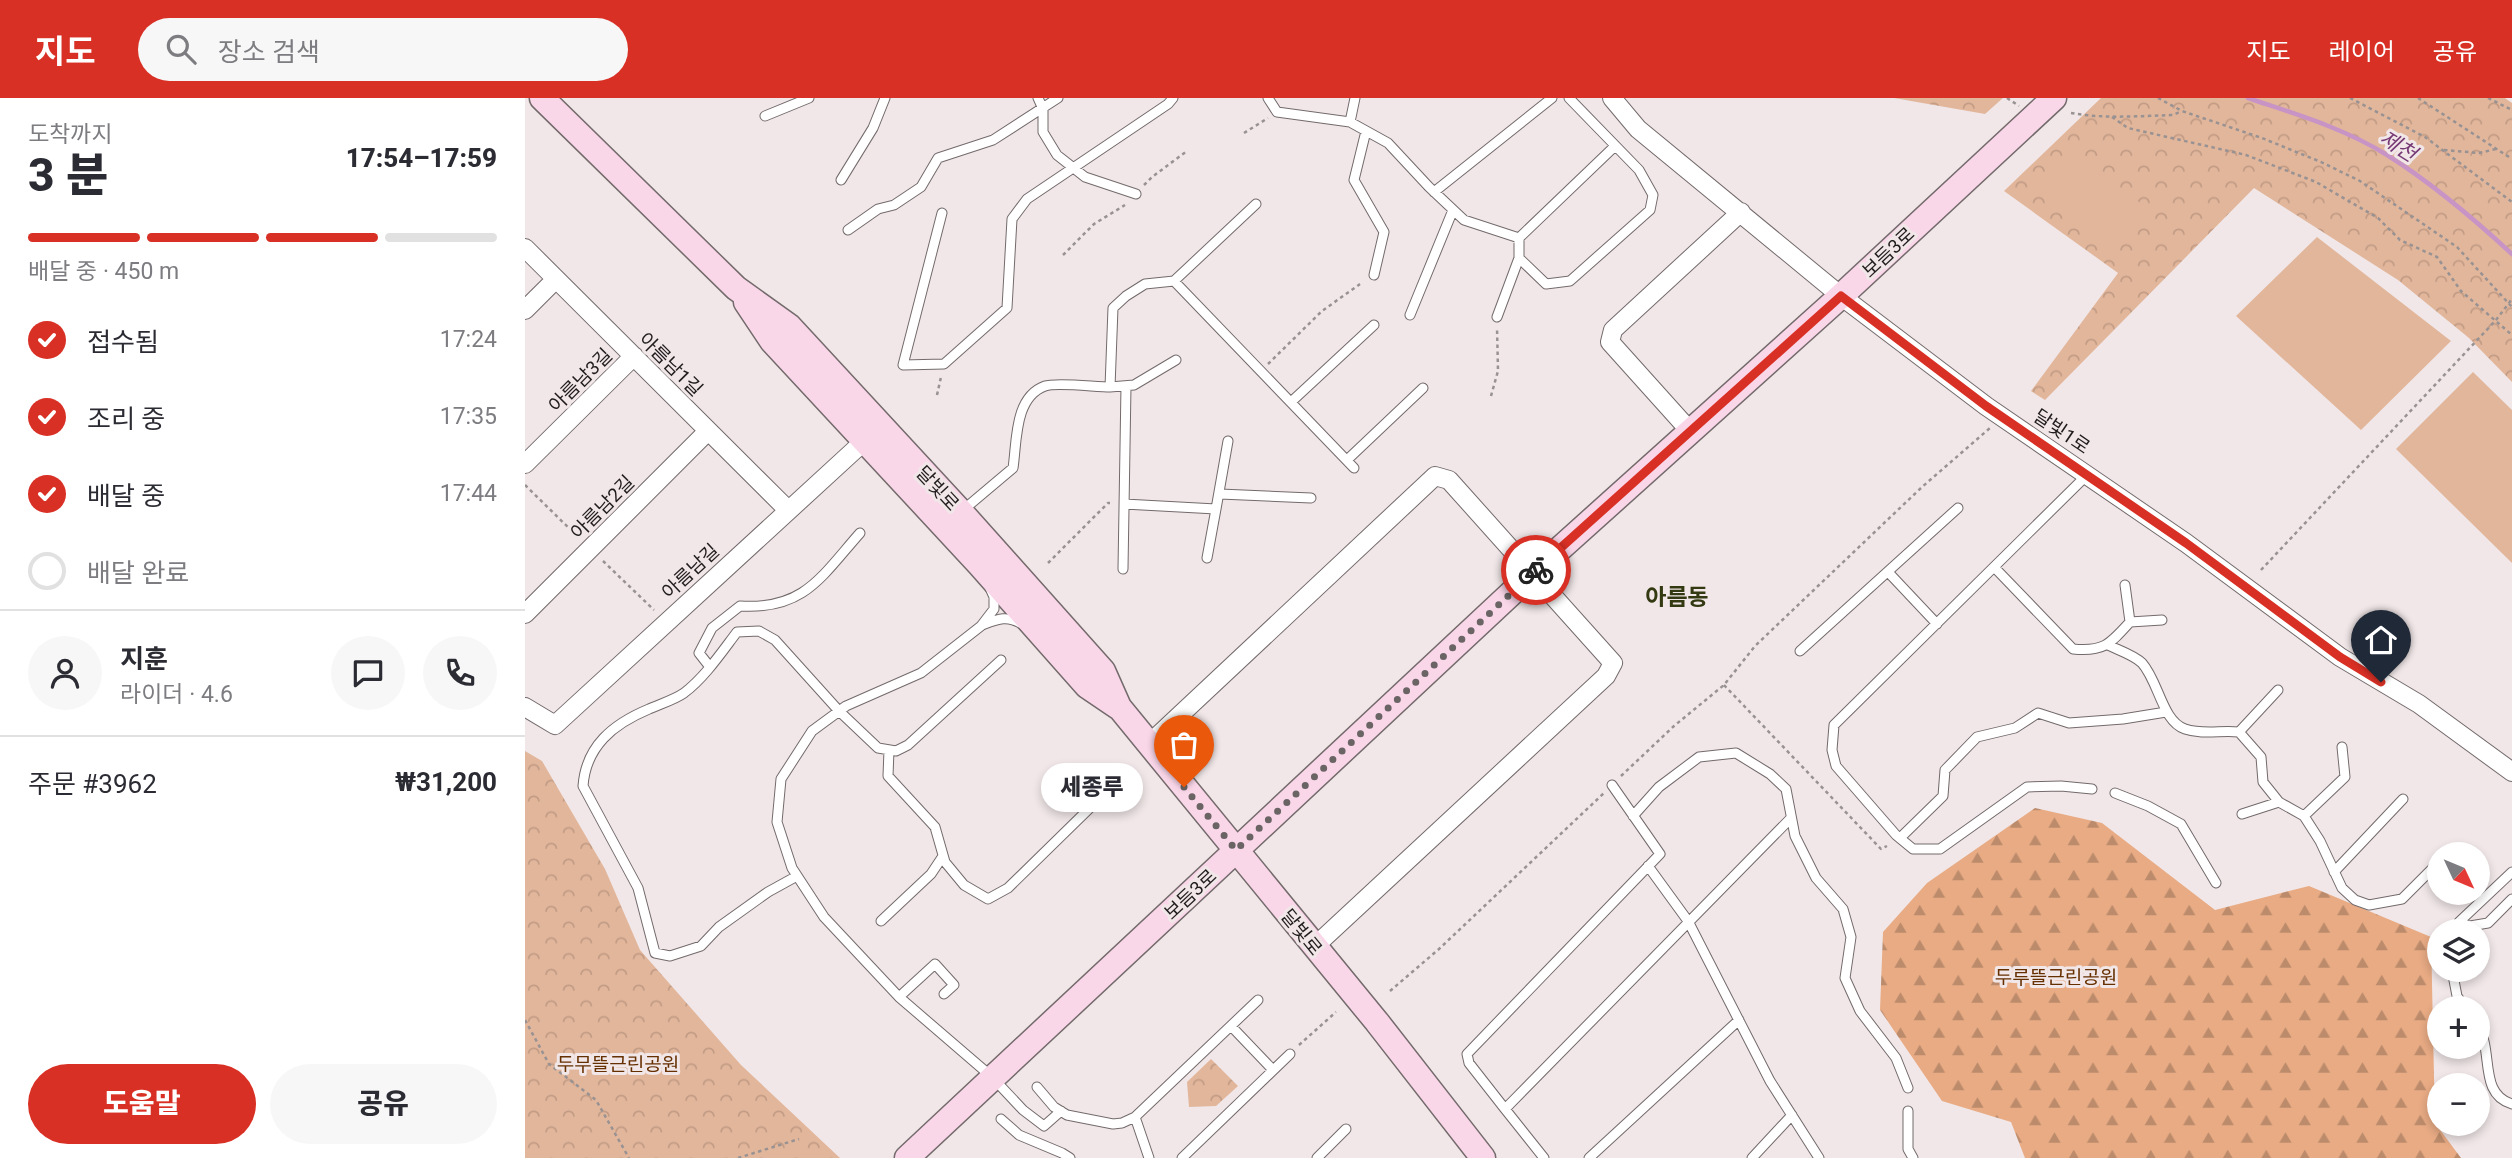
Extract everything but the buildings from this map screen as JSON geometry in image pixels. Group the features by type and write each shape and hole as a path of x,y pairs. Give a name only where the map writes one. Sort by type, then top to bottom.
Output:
{"street":[{"name":"달빛로","path":"542,98 736,288 789,326 979,564 1087,686 1119,707"},
{"name":"달빛1로","path":"1612,98 1638,129 1841,296 1986,406 2088,474 2340,657 2419,704 2512,772"},
{"name":"보듬3로","path":"907,1158 1534,572 1841,296 2062,106"},
{"path":"1689,431 1610,342 1613,330 1741,212"},
{"name":"아름남1길","path":"525,248 787,509"},
{"path":"525,310 556,279"},
{"name":"아름남3길","path":"525,464 634,356"},
{"name":"아름남2길","path":"525,614 708,431"},
{"name":"달빛로","path":"873,433 961,512 1103,671 1119,707 1377,1022 1483,1158"},
{"name":"아름남길","path":"525,707 555,725 787,509 873,433"},
{"path":"1149,744 1435,476 1449,480 1613,663 1607,676 1314,947"}],"lane":[{"path":"765,116 783,111 809,98"},
{"path":"841,180 873,128 885,98"},
{"path":"1038,98 1043,109 1043,132 1058,155 1085,177 1136,194"},
{"path":"848,230 878,209 894,205 921,187 937,158 993,140 1058,98"},
{"path":"942,214 902,365 944,364 1007,308 1012,219 1027,199 1173,98"},
{"path":"1268,98 1277,112 1350,122 1388,143 1464,220 1519,238"},
{"path":"1350,122 1355,98"},
{"path":"1434,192 1552,98"},
{"path":"1519,258 1546,284 1570,281 1650,210 1653,195 1639,170 1569,98"},
{"path":"1366,131 1354,180 1384,232 1374,275"},
{"path":"1497,317 1519,258 1519,238 1615,146"},
{"path":"1110,387 1113,308 1145,284 1174,281 1256,204"},
{"path":"1410,315 1453,210"},
{"path":"1174,281 1354,468"},
{"path":"1290,401 1374,325"},
{"path":"961,512 1013,468 1021,414 1030,395 1046,385 1134,385 1176,360"},
{"path":"1123,569 1126,386"},
{"path":"1347,460 1423,388"},
{"path":"1207,558 1228,441"},
{"path":"2088,474 1834,725 1832,750 1836,766 1913,849 1940,849 2027,787 2091,789"},
{"path":"1220,495 1311,498"},
{"path":"1124,504 1216,509"},
{"path":"1800,651 1958,508"},
{"path":"710,667 699,653 712,628 740,606 765,608 794,598 812,588 860,533"},
{"path":"979,564 994,597 994,609 981,626 921,674 846,706 812,731 781,779 777,822 792,869 824,917 899,997 1044,1126 1061,1111"},
{"path":"1994,567 2073,649 2092,651 2108,645 2130,622 2162,620"},
{"path":"1888,572 1937,624"},
{"path":"2125,585 2130,622"},
{"path":"981,626 1003,617 1014,619 1044,636"},
{"path":"797,876 768,892 719,927 701,946 670,956 655,953 638,888 583,786 585,768 601,739 617,725 680,696 697,683 737,632 759,631 775,640 839,711 878,748 896,751 908,745 1002,660"},
{"path":"2108,645 2141,662 2157,685 2166,712 2182,728 2197,733 2239,732 2278,690"},
{"path":"1900,838 1943,796 1945,770 1977,737 2015,728 2038,713 2069,723 2123,719 2166,712"},
{"path":"2239,732 2261,757 2263,782 2279,802 2304,816 2321,841 2342,888 2355,900 2369,905 2402,899 2427,874"},
{"path":"2304,816 2345,777 2342,747"},
{"path":"889,750 888,776 935,827 945,863 964,885 988,899 1008,888 1099,799"},
{"path":"1633,816 1659,788 1699,757 1736,753 1786,789 1795,836 1816,878 1843,909 1851,937 1845,978 1860,1011 1896,1058 1908,1088"},
{"path":"1544,1158 1469,1063 1467,1054 1660,854 1612,785"},
{"path":"2115,793 2148,806 2181,824 2215,883"},
{"path":"2335,872 2403,799"},
{"path":"2242,814 2279,802"},
{"path":"1505,1109 1791,818"},
{"path":"881,921 931,874 943,856"},
{"path":"1648,866 1688,921 1770,1081 1819,1158"},
{"path":"2462,919 2512,873"},
{"path":"2490,921 2512,899"},
{"path":"899,997 935,964 954,985 944,994"},
{"path":"1037,1087 1054,1107 1061,1111 1093,1121 1122,1123 1135,1116 1258,1000"},
{"path":"1589,1158 1739,1020"},
{"path":"1231,1026 1273,1070"},
{"path":"1182,1158 1290,1054"},
{"path":"2487,1059 2490,1086 2512,1104"},
{"path":"1908,1111 1908,1149 1913,1158"},
{"path":"1752,1158 1792,1115"},
{"path":"1135,1116 1149,1158"},
{"path":"1001,1119 1019,1135 1070,1158"},
{"path":"1317,1158 1346,1129"}],"path":[{"path":"2158,98 2182,111 2262,138 2360,181 2457,247 2512,307"},
{"path":"2350,98 2425,136 2512,202"},
{"path":"2418,98 2512,159"},
{"path":"2488,98 2512,110"},
{"path":"2062,106 2092,117 2173,115 2182,111"},
{"path":"1244,133 1277,112"},
{"path":"2112,117 2128,128 2246,155 2316,181 2378,218 2400,240 2437,257 2461,291 2512,335"},
{"path":"2444,150 2479,152 2496,149"},
{"path":"1261,371 1322,311 1360,284"},
{"path":"2260,570 2496,320 2512,299"},
{"path":"1491,396 1498,371 1497,317"},
{"path":"937,395 944,364"},
{"path":"1390,991 1439,949 1674,726 1724,685 1755,646 1922,488 1990,428"},
{"path":"1048,563 1108,503 1124,504"},
{"path":"1724,685 1881,849"},
{"path":"1310,1035 1336,1012"},
{"path":"525,1020 549,1064 596,1100 629,1158"},
{"path":"738,1158 799,1139"}],"green space":[{"path":"1894,98 2003,98 1985,114"},
{"path":"2101,98 2505,98 2512,103 2512,382 2469,338 2398,280 2254,188 2045,400 2031,391 2118,273 2004,191"},
{"path":"2069,152 2146,207 2118,247 2040,192"},
{"path":"2317,237 2451,341 2361,430 2236,316"},
{"path":"2473,372 2512,410 2512,563 2396,449"},
{"name":"두무뜰근린공원","path":"525,751 542,761 605,869 640,950 741,1065 840,1158 525,1158"},
{"name":"두루뜰근린공원","path":"2035,808 2102,823 2215,910 2309,886 2427,935 2427,982 2432,982 2432,996 2427,996 2427,1059 2434,1059 2434,1073 2427,1073 2427,1136 2445,1136 2461,1158 2025,1158 2011,1122 1942,1101 1880,1010 1883,932 1927,883"},
{"path":"1211,1059 1238,1086 1216,1106 1189,1107 1187,1082"}],"waterway":[{"name":"제천","path":"2248,98 2337,129 2371,145 2420,177 2512,254"}],"way so far":[{"path":"1184,787 1236,850 1536,570"}],"place":[{"name":"세종루","path":"1184,787"}],"district":[{"name":"아름동","path":"1677,597"}],"route":[{"path":"1536,570 1841,296 1986,406 2186,543 2340,657 2381,682"}]}
